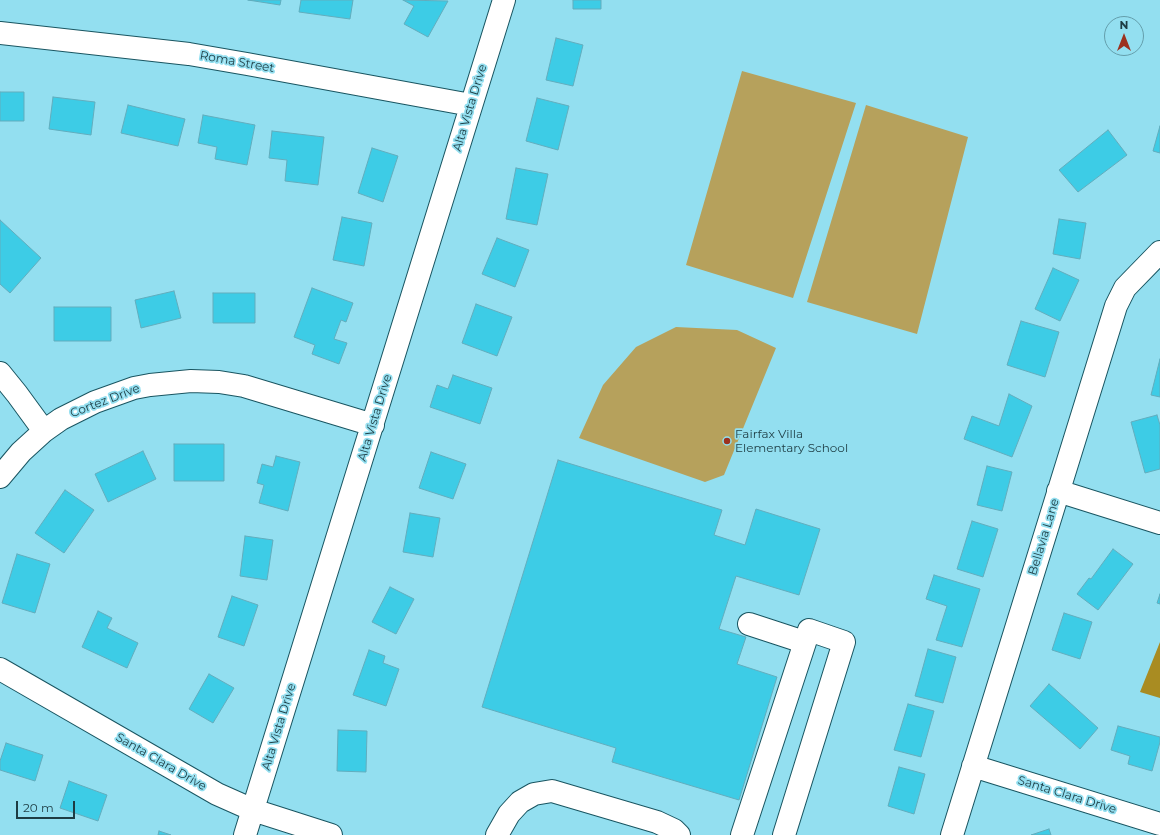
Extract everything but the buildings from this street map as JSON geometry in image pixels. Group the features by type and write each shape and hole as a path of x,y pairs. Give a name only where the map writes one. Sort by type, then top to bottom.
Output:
{"street":[{"name":"Alta Vista Drive","path":"245,835 504,0"},
{"name":"Roma Street","path":"0,33 196,55 471,105"},
{"name":"Bellavia Lane","path":"952,835 1116,306 1125,288 1160,252"},
{"path":"0,373 44,431"},
{"name":"Cortez Drive","path":"0,477 21,452 44,431 61,419 88,406 134,388 150,385 191,381 218,382 244,386 373,424"},
{"path":"1058,491 1160,523"},
{"path":"749,624 804,642"},
{"path":"742,835 809,630 844,642 784,835"},
{"name":"Santa Clara Drive","path":"0,669 217,794 253,810 331,835"},
{"name":"Santa Clara Drive","path":"974,766 1160,824"},
{"path":"497,835 509,814 520,802 534,794 552,791 657,822 674,830 679,835"}],"shaded area":[{"path":"742,71 856,103 793,298 686,265"},
{"path":"866,105 968,137 917,334 807,302"},
{"path":"676,327 737,330 776,348 724,475 705,482 579,438 603,385 636,347"},
{"path":"1160,642 1160,698 1140,692"}],"place":[{"name":"Fairfax Villa Elementary School","path":"727,441"}]}
